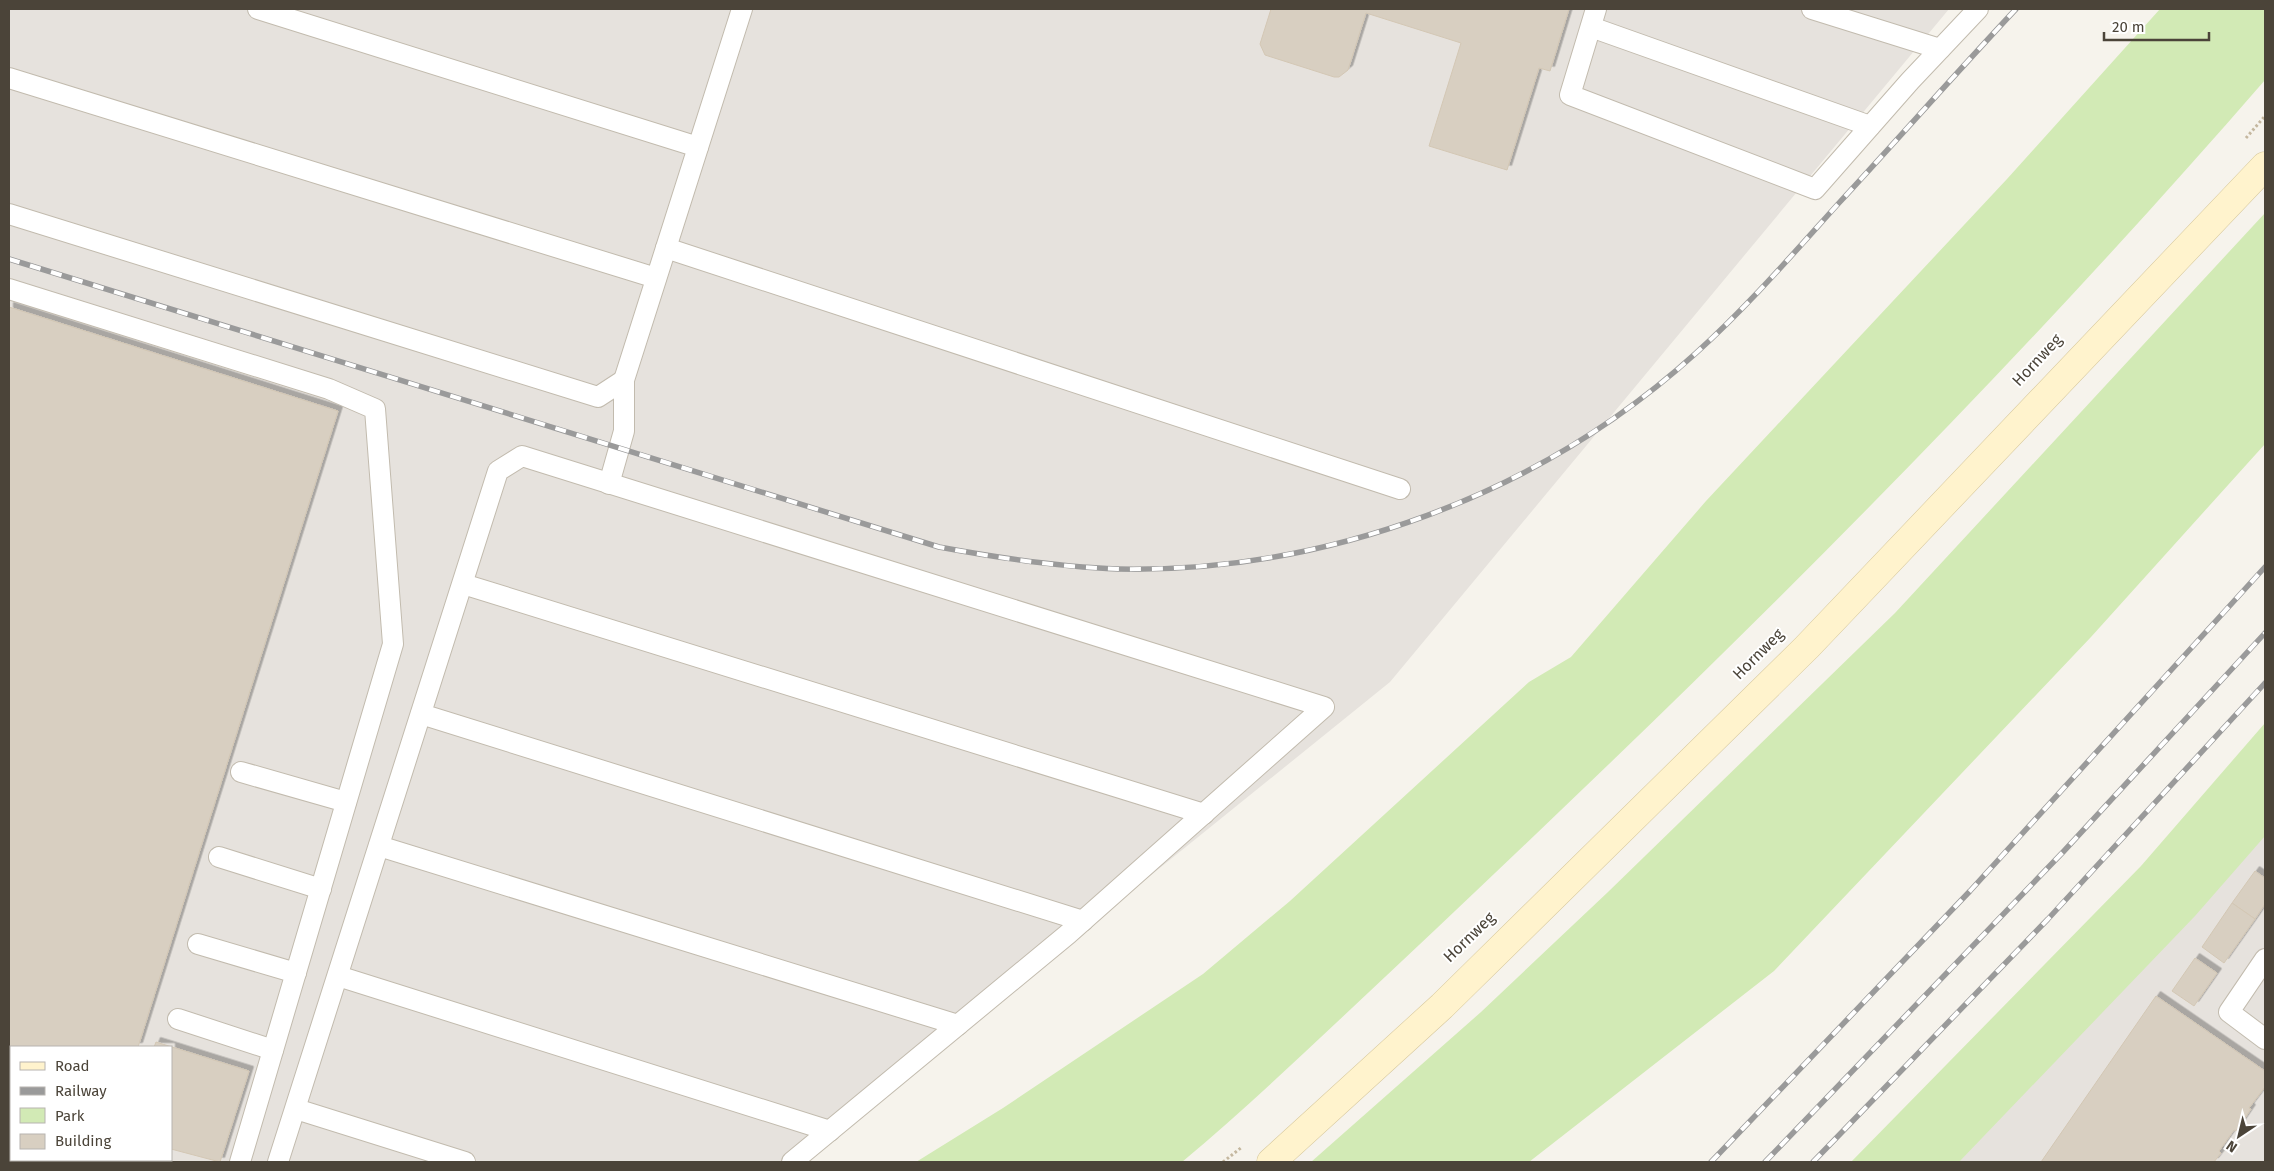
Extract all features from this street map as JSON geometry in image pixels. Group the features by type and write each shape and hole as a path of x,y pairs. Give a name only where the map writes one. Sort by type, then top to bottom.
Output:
{"street":[{"name":"Hornweg","path":"1271,1162 1442,1006 1807,647 2265,166"}],"lane":[{"path":"258,9 698,147"},
{"path":"608,484 624,432 624,380 741,9"},
{"path":"1812,9 1940,49"},
{"path":"1870,126 1593,18 1570,95 1815,188 1978,9"},
{"path":"9,78 656,278"},
{"path":"9,214 598,397 624,380"},
{"path":"666,248 1400,489"},
{"path":"9,289 329,389 375,409 393,644 240,1162"},
{"path":"278,1162 498,471 522,456 1324,707 1083,921 792,1162"},
{"path":"463,584 1204,814"},
{"path":"422,714 1083,921"},
{"path":"241,772 346,802"},
{"path":"379,846 958,1025"},
{"path":"219,858 321,890"},
{"path":"198,944 296,973"},
{"path":"2265,959 2229,1012 2265,1039"},
{"path":"338,976 830,1131"},
{"path":"178,1019 273,1050"},
{"path":"296,1109 465,1162"}],"path":[{"path":"2241,145 2265,116"},
{"path":"1223,1162 1245,1145"}],"shaded area":[{"path":"9,9 1949,9 1390,682 796,1162 9,1162"},
{"path":"2265,784 2265,1162 1914,1162"}],"green space":[{"path":"2160,9 2265,9 2265,80 2096,269 1921,454 1832,544 1652,723 1279,1076 1182,1162 916,1162 1003,1108 1203,974 1290,901 1529,682 1571,657 1706,501 2007,179"},
{"path":"2265,213 2265,444 2091,637 1774,971 1529,1162 1311,1162 1481,1012 1608,892 1895,613"},
{"path":"2265,723 2265,836 2195,916 1959,1162 1851,1162 2141,866"}],"building":[{"path":"1271,9 1569,9 1550,71 1539,68 1507,170 1429,146 1461,43 1366,13 1348,70 1339,77 1334,77 1265,55 1260,44"},
{"path":"9,307 338,411 138,1046 10,1046 9,1148"},
{"path":"2255,871 2265,878 2265,904 2255,919 2232,903"},
{"path":"2232,903 2255,919 2224,963 2202,947"},
{"path":"2195,958 2217,973 2194,1006 2172,991"},
{"path":"2156,996 2265,1071 2265,1087 2249,1108 2251,1109 2236,1131 2234,1130 2219,1151 2221,1153 2214,1162 2041,1162"},
{"path":"156,1042 169,1046 154,1046"},
{"path":"172,1047 249,1071 220,1162 172,1149"},
{"path":"49,1161 102,1161 102,1162"}],"railway":[{"path":"9,259 939,547 1073,566 1118,569 1196,567 1275,557 1352,540 1427,515 1500,484 1570,447 1635,403 1696,353 1751,299 2016,9"},
{"path":"1711,1162 1970,891 2265,567"},
{"path":"1765,1162 2064,851 2265,633"},
{"path":"1813,1162 2048,919 2265,683"}]}
